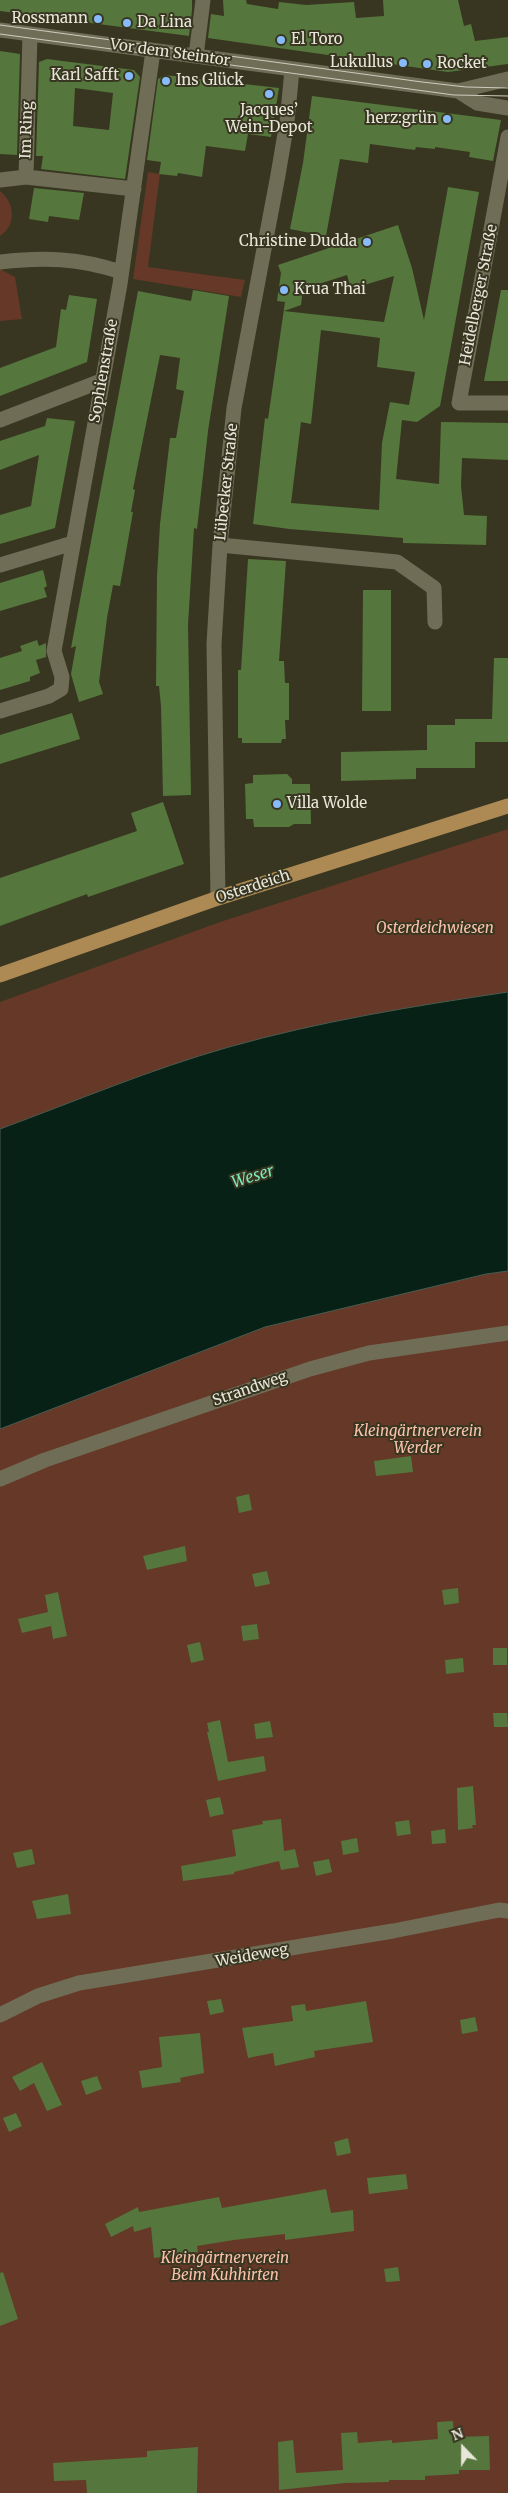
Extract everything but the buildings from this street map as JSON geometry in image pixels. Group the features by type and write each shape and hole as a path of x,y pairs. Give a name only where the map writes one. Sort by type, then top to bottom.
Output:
{"main road":[{"name":"Osterdeich","path":"0,975 218,898 508,806"}],"street":[{"path":"196,56 204,0"},
{"name":"Vor dem Steintor","path":"0,30 458,91 508,80"},
{"name":"Im Ring","path":"30,34 26,176 134,189"},
{"name":"Sophienstraße","path":"0,711 49,696 61,689 62,677 54,651 121,272 153,50"},
{"name":"Lübecker Straße","path":"218,898 214,644 220,545 234,408 280,166 292,70"},
{"name":"Vor dem Steintor","path":"458,91 477,103 508,108"},
{"name":"Heidelberger Straße","path":"508,137 458,403 508,403"},
{"path":"0,180 26,176"},
{"path":"0,262 41,258 93,262 121,272"},
{"path":"0,420 101,381"},
{"path":"0,565 73,543"},
{"path":"220,545 397,562 434,588 435,622"},
{"name":"Strandweg","path":"0,1479 45,1460 310,1369 369,1353 508,1333"},
{"name":"Weideweg","path":"0,2015 38,1996 79,1983 161,1971 499,1910 508,1911"}],"green space":[{"path":"148,172 160,174 148,267 245,280 241,297 133,279"},
{"path":"0,191 9,202 12,214 9,226 0,236"},
{"path":"0,269 15,277 22,319 0,321"},
{"name":"Osterdeichwiesen","path":"508,829 508,992 333,1022 229,1047 142,1075 0,1129 0,1002 220,922"},
{"name":"Kleingärtnerverein Beim Kuhhirten","path":"508,1271 508,2493 0,2493 0,1429 265,1327 486,1274"}],"water":[{"name":"Weser","path":"508,992 508,1271 486,1274 265,1327 0,1429 0,1129 142,1075 229,1047 333,1022"}],"tram line":[{"path":"0,25 422,82 466,87 508,88"},
{"path":"0,34 454,95 508,96"}],"place":[{"name":"Rossmann","path":"98,19"},
{"name":"Da Lina","path":"127,23"},
{"name":"El Toro","path":"281,40"},
{"name":"Lukullus","path":"403,63"},
{"name":"Rocket","path":"427,64"},
{"name":"Karl Safft","path":"129,76"},
{"name":"Ins Glück","path":"166,81"},
{"name":"Jacques’ Wein-Depot","path":"269,94"},
{"name":"herz:grün","path":"447,119"},
{"name":"Christine Dudda","path":"367,242"},
{"name":"Krua Thai","path":"284,290"},
{"name":"Villa Wolde","path":"277,804"}],"park label":[{"name":"Kleingärtnerverein Werder","path":"418,1440"}]}
